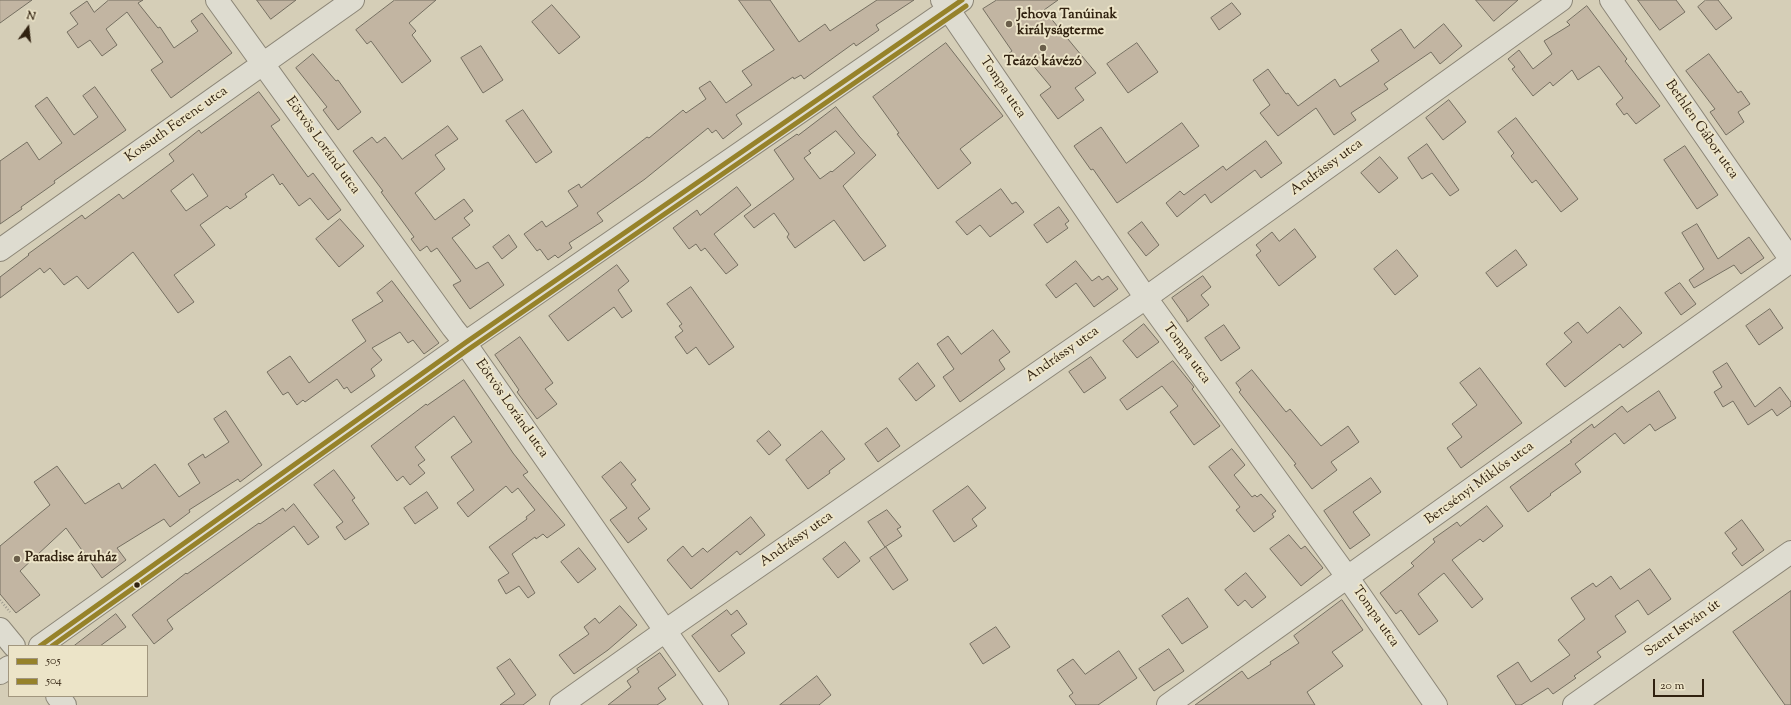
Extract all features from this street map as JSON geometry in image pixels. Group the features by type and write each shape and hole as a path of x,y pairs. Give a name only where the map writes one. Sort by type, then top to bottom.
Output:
{"street":[{"name":"Eötvös Loránd utca","path":"217,0 465,343 717,705"},
{"name":"Kossuth Ferenc utca","path":"0,250 353,0"},
{"name":"Andrássy utca","path":"561,705 1146,298 1561,0"},
{"name":"Bethlen Gábor utca","path":"1611,0 1791,261"},
{"name":"Tompa utca","path":"951,3 1146,298 1348,578 1436,705"},
{"path":"41,645 465,343 951,3"},
{"name":"Bercsényi Miklós utca","path":"1168,705 1791,261"},
{"name":"Szent István út","path":"1574,705 1791,552"},
{"path":"0,629 13,645"},
{"path":"58,697 65,705"}],"building":[{"path":"0,0 32,0 0,23"},
{"path":"109,0 143,0 138,3 158,28 160,27 174,48 198,31 191,21 202,13 232,53 171,98 151,70 163,62 127,12 106,29 117,45 102,56 90,40 78,48 67,32 78,24 70,13 87,1 94,12"},
{"path":"257,0 296,0 271,19"},
{"path":"395,0 436,0 409,23 416,31 412,35 431,61 402,83 371,41 367,44 356,30"},
{"path":"739,0 770,0 799,42 825,24 830,31 877,0 914,0 876,25 879,30 856,46 854,43 804,79 801,75 794,79 793,77 736,115 742,124 723,139 716,130 712,133 708,128 645,179 597,213 603,221 569,243 572,248 558,258 555,255 548,260 540,249 537,251 524,234 542,221 546,227 578,206 568,191 579,184 581,188 647,137 649,138 683,110 686,113 706,99 699,88 710,81 726,103 752,85 742,71 774,50"},
{"path":"997,0 1058,0 1044,10 1096,73 1075,88 1084,100 1058,119 1040,95 1051,87 1026,57 1016,65 1008,54 1012,51 983,9"},
{"path":"1476,0 1518,0 1494,21"},
{"path":"1638,0 1676,0 1685,12 1660,30"},
{"path":"1706,0 1718,0 1732,18 1716,30 1698,7"},
{"path":"1232,3 1241,14 1219,30 1211,18"},
{"path":"552,5 580,37 559,54 532,22"},
{"path":"1587,6 1627,59 1625,61 1660,106 1636,124 1627,113 1624,115 1616,104 1623,98 1599,66 1578,80 1572,70 1553,86 1550,82 1533,96 1512,69 1515,67 1508,59 1519,50 1533,69 1552,54 1544,41 1570,25 1567,22"},
{"path":"1444,24 1462,46 1440,64 1431,52 1384,84 1388,89 1351,113 1356,120 1334,135 1316,108 1278,136 1260,113 1270,105 1253,80 1268,69 1286,94 1288,93 1298,106 1335,79 1340,87 1379,61 1371,50 1401,29 1414,48"},
{"path":"946,43 1003,116 960,149 971,163 938,189 897,134 899,133 873,97"},
{"path":"1137,43 1158,72 1128,93 1107,64"},
{"path":"481,46 503,80 483,93 461,58"},
{"path":"313,54 336,81 338,80 361,112 338,130 323,110 327,107 296,68"},
{"path":"1709,54 1738,93 1741,91 1750,104 1738,112 1744,122 1726,135 1710,112 1715,109 1686,71"},
{"path":"95,87 126,130 54,181 55,183 0,224 0,161 27,142 39,160 62,143 35,106 47,97 74,135 98,117 83,96"},
{"path":"259,92 280,120 271,126 308,177 313,173 341,210 328,220 310,198 299,206 282,183 280,185 273,174 245,194 247,197 230,209 227,206 200,225 215,245 174,275 194,302 178,313 133,252 88,289 77,276 64,285 50,268 44,273 40,268 0,298 0,277 29,255 28,254 82,215 85,219 119,194 123,199 174,161 169,154 199,130 201,133","holes":["193,174 208,196 186,211 171,191"]},
{"path":"1449,100 1466,122 1443,140 1426,118"},
{"path":"836,107 876,155 843,186 886,246 864,261 834,220 795,248 787,237 789,234 774,213 754,228 744,216 794,179 774,150 797,134 798,135","holes":["836,131 855,153 832,172 831,171 820,179 804,158 811,153 809,151"]},
{"path":"523,110 552,152 536,163 506,121"},
{"path":"1516,118 1578,199 1561,212 1536,180 1532,183 1511,156 1514,153 1498,132"},
{"path":"1182,123 1199,146 1117,203 1093,169 1091,170 1074,146 1101,127 1126,163"},
{"path":"448,126 458,139 435,155 445,169 415,193 435,220 464,199 473,211 464,218 470,225 452,238 476,269 488,262 504,285 470,309 453,285 461,281 437,248 431,252 427,246 420,251 411,239 414,237 381,192 383,191 353,151 372,137 377,143 385,137 402,159"},
{"path":"1266,141 1282,163 1261,178 1255,170 1211,203 1205,194 1177,217 1166,203 1180,191 1184,195 1223,166 1226,170"},
{"path":"1427,144 1459,190 1450,196 1432,173 1422,179 1408,158"},
{"path":"1685,146 1718,195 1697,209 1664,160"},
{"path":"1380,157 1398,178 1379,193 1361,173"},
{"path":"737,187 751,205 714,234 738,265 726,274 705,248 701,251 696,244 689,249 673,228 697,210 700,215"},
{"path":"1001,189 1012,204 1016,202 1024,212 990,237 980,225 967,235 956,222"},
{"path":"1059,207 1069,221 1065,224 1068,228 1047,243 1034,225"},
{"path":"340,219 364,246 339,267 316,239"},
{"path":"1142,222 1159,245 1146,256 1128,233"},
{"path":"1697,224 1718,259 1749,237 1764,258 1741,274 1734,265 1694,288 1689,280 1704,269 1682,233"},
{"path":"1295,229 1316,257 1279,286 1256,255 1261,251 1256,245 1272,232 1279,241"},
{"path":"509,235 517,247 502,259 493,247"},
{"path":"1397,250 1418,276 1395,295 1374,269"},
{"path":"1516,250 1527,265 1497,287 1486,273"},
{"path":"1076,261 1092,281 1099,276 1102,280 1108,276 1118,289 1094,307 1076,283 1056,298 1046,285"},
{"path":"617,265 629,281 618,290 632,311 622,318 614,307 568,341 549,316"},
{"path":"1203,276 1211,287 1201,295 1209,305 1187,322 1187,319 1172,298"},
{"path":"392,281 439,343 424,354 413,340 408,343 400,332 372,348 382,360 371,369 375,376 351,393 347,387 344,389 337,379 305,402 303,400 297,405 288,392 283,395 267,372 290,356 309,383 366,341 352,320 383,301 377,293"},
{"path":"1680,283 1696,304 1681,315 1665,293"},
{"path":"691,287 734,347 709,365 696,347 687,354 675,337 683,331 679,326 682,324 667,304"},
{"path":"1620,307 1642,333 1623,348 1620,344 1565,387 1546,364 1572,342 1564,333 1578,322 1587,333"},
{"path":"1770,309 1783,328 1759,345 1746,326"},
{"path":"1144,324 1159,342 1137,358 1123,341"},
{"path":"1224,325 1240,348 1221,361 1205,338"},
{"path":"993,330 1010,352 999,360 1005,369 960,402 943,377 954,369 937,344 948,336 961,354"},
{"path":"520,337 553,383 545,389 557,404 537,419 517,392 519,390 495,355"},
{"path":"1091,357 1106,378 1084,393 1069,372"},
{"path":"1173,361 1194,387 1192,389 1220,426 1194,445 1170,412 1178,406 1162,386 1127,410 1120,400"},
{"path":"918,363 935,386 916,401 899,379"},
{"path":"1727,363 1755,407 1780,387 1791,402 1791,406 1777,416 1772,409 1748,425 1733,401 1723,407 1714,392 1722,387 1713,372"},
{"path":"1480,368 1522,423 1461,468 1447,448 1462,437 1452,424 1477,405 1460,383"},
{"path":"1252,370 1286,412 1290,409 1321,446 1348,426 1359,442 1331,462 1337,470 1312,489 1294,465 1296,464 1239,392 1241,390 1236,383"},
{"path":"464,380 513,453 528,472 523,475 565,525 547,538 543,534 536,539 535,537 512,554 535,593 528,598 519,586 506,594 498,580 509,573 489,547 527,519 526,517 535,510 518,488 512,493 506,486 468,517 457,503 474,490 451,457 472,442 454,416 415,447 425,460 418,465 425,473 410,485 403,476 397,481 371,446 426,404 427,405"},
{"path":"1659,391 1676,418 1655,431 1650,424 1624,444 1615,433 1575,464 1581,472 1528,512 1510,487 1572,442 1570,441 1592,424 1594,428 1622,406 1627,412"},
{"path":"226,411 262,465 240,482 238,479 189,510 190,512 170,527 164,519 117,548 126,560 102,578 66,528 20,571 40,595 16,613 0,594 0,546 50,505 34,482 57,466 85,504 119,483 122,489 155,464 179,497 200,483 188,464 203,454 205,458 229,442 214,419"},
{"path":"887,428 900,446 878,462 865,444"},
{"path":"769,431 781,445 769,455 757,441"},
{"path":"822,431 845,459 829,471 830,473 808,489 786,460"},
{"path":"1232,449 1245,465 1234,475 1252,497 1255,495 1257,497 1261,494 1276,511 1272,514 1274,517 1254,532 1236,510 1240,507 1209,467"},
{"path":"621,462 636,480 631,484 650,509 638,518 647,529 628,543 610,520 627,508 602,477"},
{"path":"334,470 355,498 352,500 369,524 345,540 336,527 343,522 314,485"},
{"path":"1371,478 1381,492 1353,512 1370,535 1350,549 1324,511"},
{"path":"968,486 986,508 972,519 977,526 954,542 933,511"},
{"path":"427,492 438,508 415,524 404,508"},
{"path":"294,504 319,537 308,545 294,526 167,620 173,629 154,644 132,615 186,573 187,574 259,523 260,524 283,508 285,511"},
{"path":"1487,506 1503,526 1483,542 1480,539 1452,560 1483,599 1472,608 1444,573 1418,594 1438,621 1419,635 1401,610 1396,614 1380,593 1414,566 1411,563 1435,542 1433,539 1457,522 1460,526"},
{"path":"887,510 901,527 897,529 902,536 885,547 868,522"},
{"path":"751,517 765,535 740,555 737,551 691,589 667,560 683,546 692,557 703,548 707,552"},
{"path":"1742,520 1764,550 1742,566 1732,553 1737,549 1725,533"},
{"path":"1289,535 1301,549 1305,546 1323,568 1301,586 1270,549"},
{"path":"845,542 860,561 838,578 823,559"},
{"path":"886,547 908,580 893,590 870,558"},
{"path":"579,548 596,569 578,583 561,562"},
{"path":"1650,569 1671,599 1648,615 1638,600 1615,616 1626,632 1597,652 1601,657 1574,676 1576,678 1553,694 1548,688 1521,705 1516,705 1497,676 1518,662 1531,682 1570,655 1558,640 1585,619 1571,598 1593,583 1596,587 1611,576 1620,589"},
{"path":"1246,573 1266,597 1252,608 1245,600 1238,606 1225,590"},
{"path":"1791,591 1791,705 1785,705 1733,632"},
{"path":"1188,598 1208,627 1182,644 1162,616"},
{"path":"1342,600 1363,630 1332,652 1343,666 1307,692 1315,705 1195,705 1242,671 1248,679 1271,664 1270,662 1299,643 1294,636"},
{"path":"620,606 637,625 608,650 574,674 559,655 589,634 584,627 595,618 599,623"},
{"path":"727,610 731,615 737,610 747,624 731,635 745,653 719,672 692,636"},
{"path":"116,614 126,627 101,645 75,645"},
{"path":"996,627 1010,647 983,664 970,644"},
{"path":"1169,649 1184,671 1154,691 1139,669"},
{"path":"1119,651 1137,678 1098,705 1076,705 1069,696 1073,693 1057,670 1073,659 1085,674"},
{"path":"660,653 676,675 658,688 666,699 657,705 608,705 631,687 627,681 639,672 637,669"},
{"path":"510,659 536,695 523,705 500,705 515,694 497,668"},
{"path":"817,676 831,695 819,705 780,705"}],"transit line":[{"name":"505","path":"41,645 465,343 962,0"},
{"name":"504","path":"53,645 469,349 966,6"}],"place":[{"name":"Jehova Tanúinak királyságterme","path":"1009,24"},
{"name":"Teázó kávézó","path":"1043,48"},
{"name":"Paradise áruház","path":"17,559"}]}
